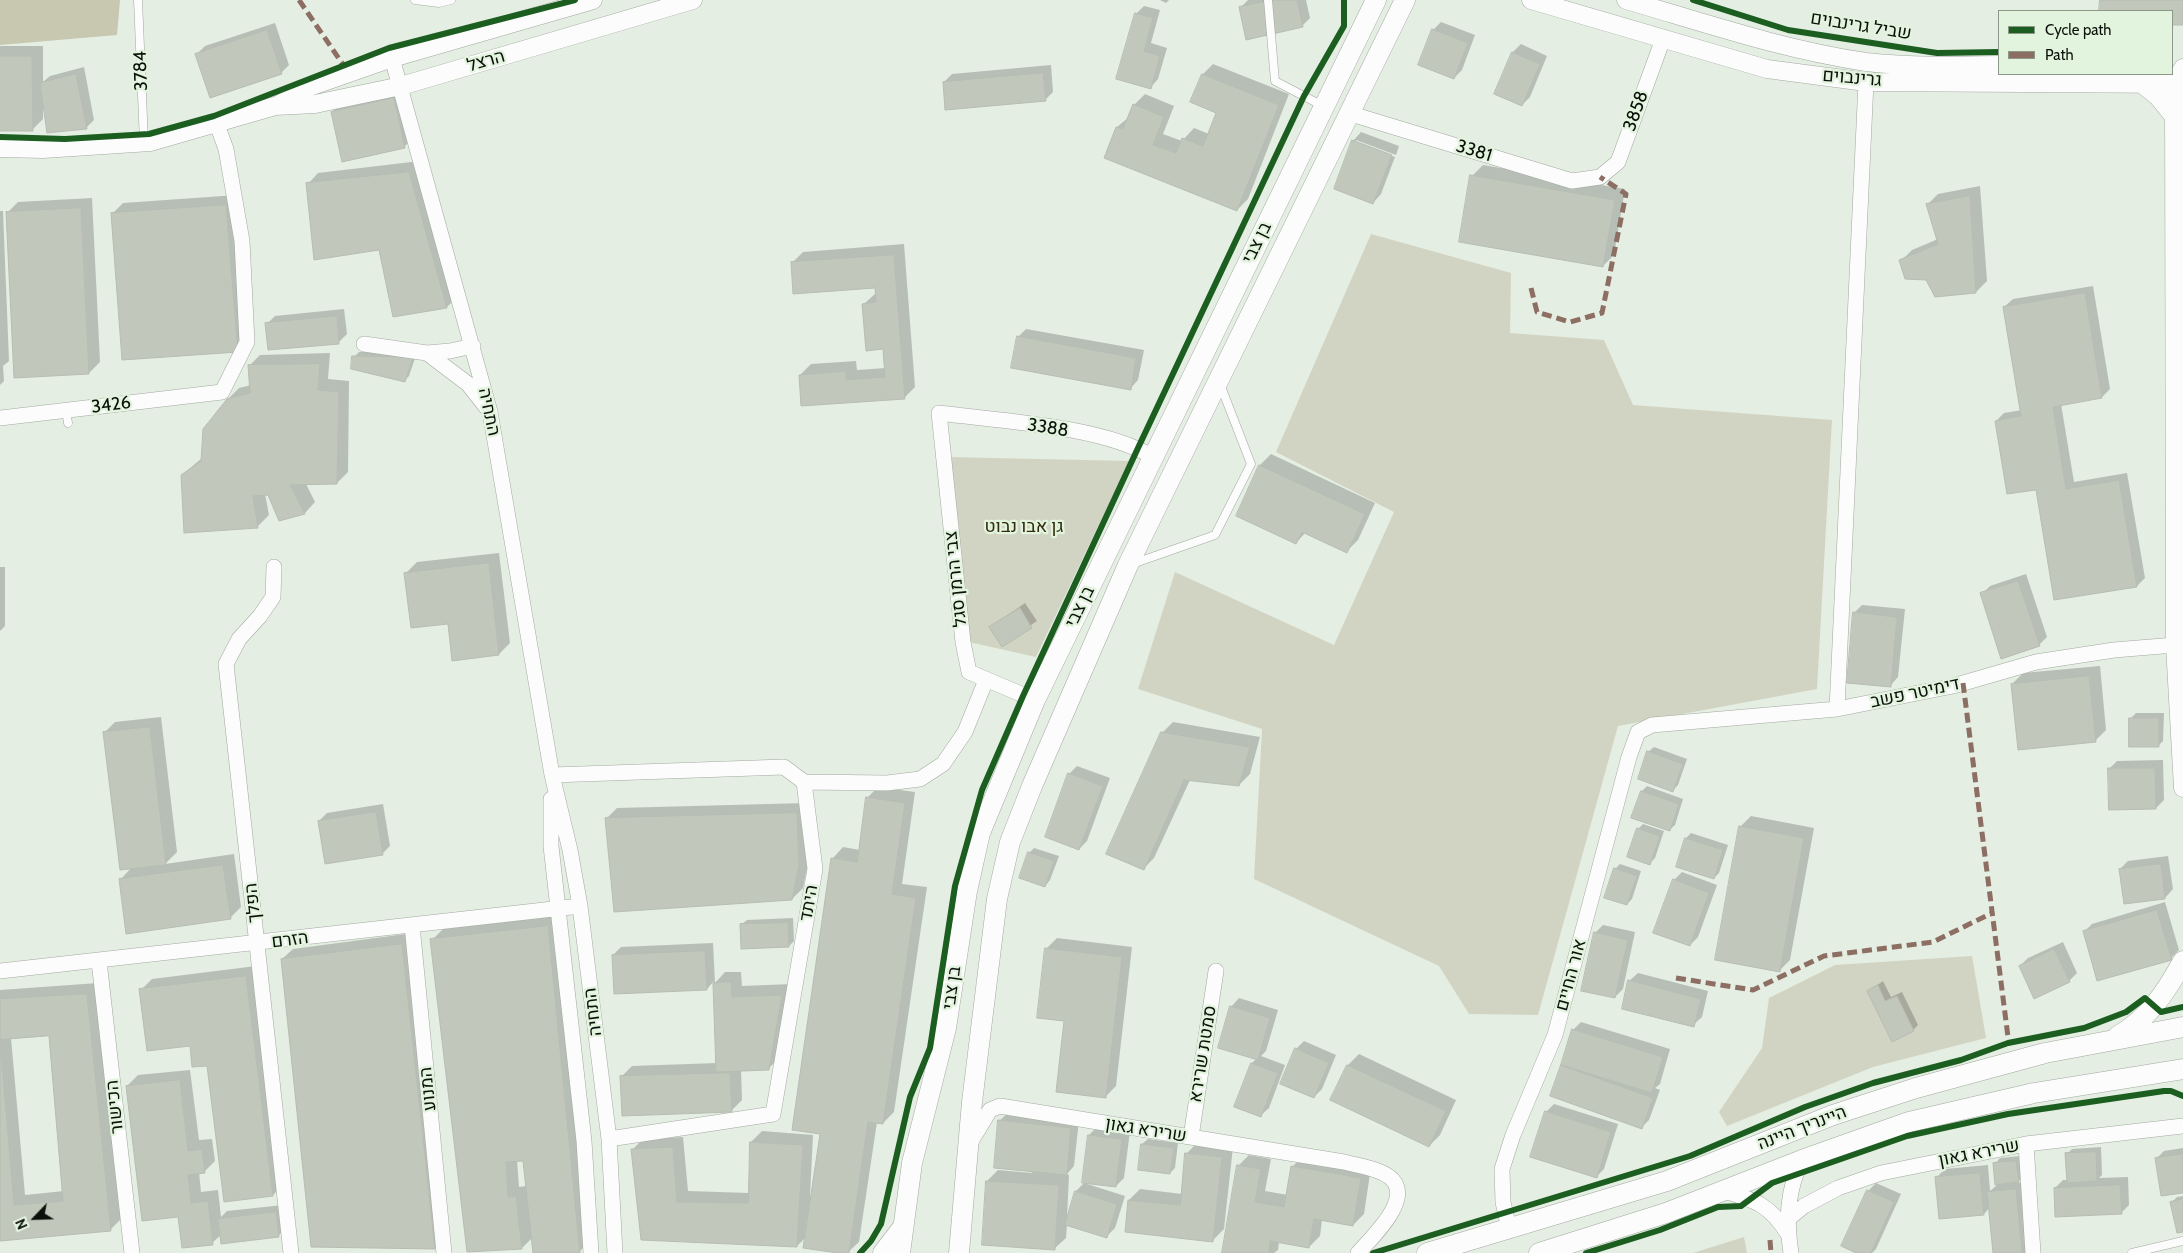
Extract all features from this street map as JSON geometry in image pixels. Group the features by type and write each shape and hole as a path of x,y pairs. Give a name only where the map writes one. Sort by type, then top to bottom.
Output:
{"main road":[{"path":"1363,0 1364,26"},
{"name":"בן צבי","path":"900,1253 912,1163 946,1028 966,891 980,833 1035,700 1376,0"},
{"name":"בן צבי","path":"960,1251 968,1145 997,898 1010,842 1032,786 1128,565 1405,0"},
{"path":"2112,1039 2131,1028 2154,1007 2168,988 2183,961"},
{"name":"היינריך היינה","path":"1427,1253 1667,1182 1833,1115 1916,1088 2045,1053 2183,1027"},
{"name":"היינריך היינה","path":"1539,1253 1620,1229 1802,1160 1909,1122 1975,1105 2183,1070"},
{"path":"883,1253 903,1227"}],"street":[{"name":"הרצל","path":"275,106 309,87 392,58 593,0"},
{"name":"הרצל","path":"0,148 43,149 144,142 275,106 315,104 400,86 693,0"},
{"name":"גרינבוים","path":"1531,0 1767,69 1866,82 2178,84"},
{"name":"גרינבוים","path":"1626,0 1770,42 1866,62 1944,66 1998,65"},
{"name":"3858","path":"1600,177 1618,162 1663,39"},
{"name":"התחיה","path":"392,58 490,412 552,775 570,850 580,906 608,1139 616,1253"},
{"path":"2183,68 2178,84 2175,118 2179,617 2175,645 2183,788"},
{"path":"1837,709 1866,82"},
{"path":"2142,84 2158,96 2175,118"},
{"name":"3381","path":"1348,113 1572,181 1600,177"},
{"name":"3426","path":"0,418 67,416 222,392 247,342 242,242 226,149 216,122"},
{"path":"364,344 426,353 450,351 473,346"},
{"path":"426,353 468,384 490,412"},
{"name":"3388","path":"939,413 1049,427 1138,448 1153,457"},
{"name":"צבי הרמן סגל","path":"939,413 963,642 969,672 1035,700"},
{"name":"הפלך","path":"274,567 273,597 260,616 239,639 226,664 292,1253"},
{"name":"דימיטר פשב","path":"1652,725 1837,709 1953,686 2036,662 2114,650 2175,645"},
{"path":"552,775 784,767 804,782 887,783 920,779 943,764 966,732 986,680"},
{"name":"אור החיים","path":"1509,1229 1502,1195 1502,1169 1513,1135 1555,1034 1629,757 1638,732 1652,725"},
{"name":"התחיה","path":"552,775 551,846 584,1141 591,1253"},
{"name":"היתד","path":"608,1139 773,1114 814,869 804,782"},
{"name":"הזרם","path":"0,971 580,906"},
{"name":"המנוע","path":"412,925 444,1253"},
{"name":"הכישור","path":"99,961 132,1253"},
{"name":"סמטת שרירא","path":"1191,1137 1216,971"},
{"name":"שרירא גאון","path":"968,1145 990,1110 1000,1106 1344,1162 1386,1175 1394,1181 1398,1192 1396,1207 1358,1253"},
{"name":"שרירא גאון","path":"1788,1219 1804,1206 1838,1188 1881,1173 2026,1144 2183,1126"},
{"path":"2026,1144 2033,1253"},
{"path":"1791,1253 1788,1219 1792,1185 1802,1160"},
{"path":"1724,1191 1751,1199 1766,1207 1774,1214 1789,1236"}],"lane":[{"name":"3784","path":"138,0 144,142"},
{"path":"415,0 439,3 451,0"},
{"path":"1268,0 1275,82 1324,107"},
{"path":"1128,565 1214,535 1251,464 1219,382"},
{"path":"2132,1253 2183,1241"}],"green space":[{"path":"0,0 120,0 117,35 0,45"},
{"path":"1371,234 1511,273 1510,333 1604,340 1633,405 1832,420 1817,689 1618,726 1538,1015 1469,1014 1439,966 1254,879 1262,729 1138,689 1175,572 1334,645 1394,512 1276,452"},
{"name":"גן אבו נבוט","path":"949,457 1129,461 1036,657 969,642"},
{"path":"1972,956 1986,1038 1873,1067 1727,1126 1719,1112 1762,1048 1769,998 1835,965"},
{"path":"1744,1237 1747,1253 1693,1253"}],"building":[{"path":"1272,0 1297,0 1303,27 1246,40 1239,7"},
{"path":"2100,0 2183,0 2183,25 2173,25 2173,10 2099,10"},
{"path":"1135,13 1153,18 1144,51 1160,56 1151,89 1116,79"},
{"path":"1432,29 1468,43 1454,79 1418,65"},
{"path":"267,30 282,74 210,98 195,54"},
{"path":"1512,52 1540,64 1522,106 1494,94"},
{"path":"0,56 32,56 33,131 0,131"},
{"path":"1043,73 1046,101 945,110 943,82"},
{"path":"76,74 87,129 47,133 40,83"},
{"path":"1202,74 1279,105 1237,211 1104,158 1116,127 1123,129 1133,104 1164,117 1153,145 1176,153 1182,138 1203,146 1216,113 1190,102"},
{"path":"394,98 405,148 342,162 331,112"},
{"path":"1352,140 1392,155 1373,204 1334,189"},
{"path":"409,172 447,308 393,317 379,250 314,260 306,183"},
{"path":"1470,175 1615,200 1603,267 1459,242"},
{"path":"1970,196 1976,293 1935,297 1926,280 1905,279 1899,260 1938,244 1926,204"},
{"path":"226,205 238,352 122,360 111,213"},
{"path":"81,208 89,374 14,378 6,212"},
{"path":"894,255 905,399 801,406 799,375 846,371 846,380 885,377 883,349 866,351 862,304 876,302 875,288 793,294 791,262"},
{"path":"2085,293 2102,398 2053,407 2066,489 2119,480 2137,587 2054,600 2036,490 2007,494 1995,421 2021,416 2003,307"},
{"path":"337,316 339,344 268,350 265,323"},
{"path":"1017,336 1136,358 1131,390 1011,368"},
{"path":"352,356 413,357 405,382 351,369"},
{"path":"320,364 318,390 339,392 337,484 290,485 305,514 279,521 268,495 253,496 258,528 184,533 181,475 201,461 203,429 227,399 250,393 248,365"},
{"path":"1259,465 1365,514 1347,553 1302,532 1296,544 1236,516"},
{"path":"489,563 499,655 452,661 448,624 411,628 404,573"},
{"path":"2018,581 2040,646 2001,659 1980,593"},
{"path":"1020,608 1032,628 1002,647 989,627"},
{"path":"1853,612 1897,617 1891,687 1847,683"},
{"path":"2089,676 2096,742 2018,750 2011,684"},
{"path":"2129,718 2159,718 2159,747 2129,747"},
{"path":"150,727 166,865 120,870 103,732"},
{"path":"1161,732 1250,747 1239,786 1184,780 1144,870 1106,854"},
{"path":"1647,751 1683,764 1673,792 1638,779"},
{"path":"2108,768 2155,768 2156,809 2109,810"},
{"path":"1068,773 1103,786 1079,850 1045,837"},
{"path":"1641,791 1679,804 1670,831 1631,818"},
{"path":"866,797 905,803 892,894 916,898 883,1124 868,1122 849,1253 838,1253 803,1248 820,1134 792,1130 831,858 857,862"},
{"path":"376,812 383,855 325,864 318,821"},
{"path":"797,813 799,865 792,900 614,912 605,818"},
{"path":"1739,826 1804,838 1780,972 1715,960"},
{"path":"1637,828 1660,836 1650,865 1627,857"},
{"path":"1685,838 1723,850 1714,879 1676,867"},
{"path":"1028,852 1054,861 1045,887 1019,878"},
{"path":"2161,864 2165,899 2124,904 2119,869"},
{"path":"223,865 231,919 126,934 119,879"},
{"path":"1614,868 1637,876 1627,905 1604,898"},
{"path":"1673,879 1709,893 1690,946 1653,933"},
{"path":"2157,910 2172,960 2097,981 2083,931"},
{"path":"788,923 789,947 741,949 740,924"},
{"path":"548,926 580,1253 533,1253 523,1161 506,1162 508,1197 516,1196 522,1249 467,1252 430,939"},
{"path":"1594,932 1628,940 1615,998 1581,991"},
{"path":"402,944 435,1249 311,1247 281,959"},
{"path":"1045,948 1122,957 1106,1098 1056,1092 1064,1021 1037,1018"},
{"path":"2054,949 2070,982 2034,999 2019,966"},
{"path":"705,951 707,990 614,994 612,955"},
{"path":"246,976 273,1196 224,1202 207,1066 192,1067 190,1046 147,1051 139,989"},
{"path":"1628,980 1701,999 1694,1027 1622,1009"},
{"path":"731,982 732,997 782,995 769,1070 716,1072 713,983"},
{"path":"1878,985 1885,1001 1897,996 1914,1031 1892,1042 1867,991"},
{"path":"87,994 111,1231 0,1241 0,1040 0,999","holes":["49,1036 63,1201 14,1205 0,1040"]},
{"path":"1230,1006 1270,1018 1258,1060 1218,1048"},
{"path":"1572,1029 1663,1057 1652,1093 1561,1065"},
{"path":"1295,1048 1329,1063 1314,1098 1280,1084"},
{"path":"1251,1063 1278,1073 1261,1117 1234,1107"},
{"path":"1347,1065 1446,1111 1429,1147 1330,1100"},
{"path":"1561,1065 1653,1098 1642,1129 1550,1096"},
{"path":"730,1073 732,1112 622,1116 620,1076"},
{"path":"180,1080 188,1151 202,1149 205,1173 188,1175 191,1203 208,1201 213,1245 182,1248 178,1217 142,1221 126,1086"},
{"path":"1545,1111 1611,1132 1597,1178 1530,1157"},
{"path":"998,1120 1071,1128 1067,1175 994,1168"},
{"path":"1088,1135 1122,1139 1116,1187 1082,1183"},
{"path":"750,1142 803,1145 797,1247 641,1240 631,1149 673,1147 677,1202 748,1203"},
{"path":"1141,1144 1174,1148 1170,1174 1138,1170"},
{"path":"2096,1152 2097,1181 2067,1183 2065,1153"},
{"path":"1185,1153 1222,1157 1213,1242 1125,1232 1128,1200 1180,1205"},
{"path":"2183,1154 2183,1193 2161,1196 2155,1158"},
{"path":"2016,1161 2019,1182 1995,1185 1993,1163"},
{"path":"1237,1165 1261,1169 1255,1202 1284,1207 1291,1166 1361,1178 1353,1226 1314,1219 1309,1248 1270,1241 1269,1253 1222,1253"},
{"path":"1980,1173 1984,1215 1939,1219 1935,1177"},
{"path":"986,1181 1059,1185 1055,1250 982,1245"},
{"path":"2120,1185 2122,1214 2055,1217 2054,1188"},
{"path":"2016,1189 2022,1253 1993,1253 1987,1192"},
{"path":"1867,1190 1894,1202 1871,1253 1856,1253 1841,1246"},
{"path":"1075,1191 1117,1204 1107,1238 1065,1225"},
{"path":"2183,1199 2183,1232 2177,1233 2170,1202"},
{"path":"276,1212 279,1237 221,1244 218,1219"}],"marked path":[{"path":"299,0 344,66"},
{"path":"1531,288 1537,312 1570,322 1602,313 1626,194 1600,177"},
{"path":"1963,683 2008,1037"},
{"path":"1676,978 1753,990 1824,956 1933,942 1992,913"},
{"path":"1770,1240 1771,1253"}],"cycle path":[{"path":"0,137 65,139 149,134 214,116 389,48 575,0"},
{"path":"860,1253 871,1241 881,1224 910,1097 930,1048 955,886 982,790 1023,696 1138,448 1304,96 1344,26 1344,0"},
{"name":"שביל גרינבוים","path":"1693,0 1788,30 1937,53 1998,52"},
{"path":"1373,1253 1690,1156 1805,1107 1873,1083 1961,1060 2008,1043 2084,1028 2126,1012 2145,998 2161,1012 2183,1007"},
{"path":"1586,1253 1660,1230 1718,1207 1741,1206 1772,1183 1907,1136 2008,1114 2164,1091 2171,1091 2183,1096"}]}
